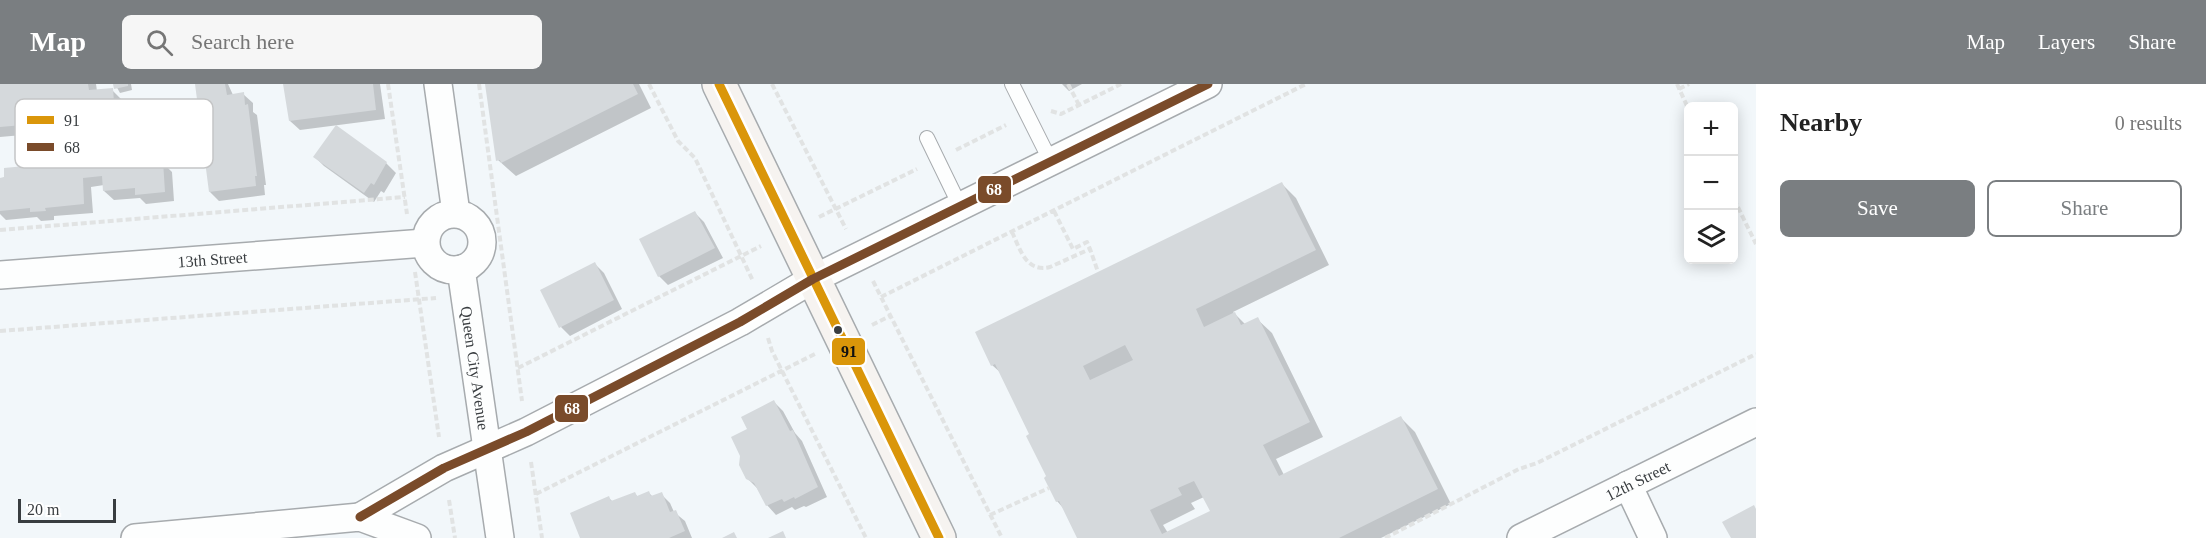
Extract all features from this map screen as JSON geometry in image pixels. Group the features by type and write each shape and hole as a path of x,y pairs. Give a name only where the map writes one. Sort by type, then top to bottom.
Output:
{"main road":[{"path":"719,84 939,538"}],"street":[{"path":"438,84 456,213"},
{"path":"135,538 360,517 444,468 526,432 740,322 760,308 860,255 1208,84"},
{"path":"456,213 473,220 482,236 482,246 474,262 461,269 447,270 431,260 418,243 438,217 456,213"},
{"name":"13th Street","path":"0,275 418,243"},
{"name":"Queen City Avenue","path":"461,269 501,538"},
{"name":"12th Street","path":"1521,538 1756,423"},
{"path":"1628,485 1653,538"},
{"path":"360,517 417,538"}],"lane":[{"path":"1012,84 1051,162"},
{"path":"927,138 960,206"}],"path":[{"path":"388,84 405,197 418,243 419,298 455,538"},
{"path":"479,84 542,538"},
{"path":"772,84 1002,538"},
{"path":"1068,84 1079,105"},
{"path":"881,297 1306,84"},
{"path":"1686,102 1678,86 1689,84"},
{"path":"0,230 405,197"},
{"path":"1738,207 1756,244"},
{"path":"1054,211 1072,249 1087,242 1098,272"},
{"path":"1012,232 1026,261 1034,267 1043,269 1089,249"},
{"path":"0,331 419,298 465,297"},
{"path":"536,494 890,316"},
{"path":"1385,538 1519,469 1537,464 1756,354"},
{"path":"990,515 1049,488"}],"building":[{"path":"0,84 88,84 89,90 113,88 114,99 15,99 15,126 0,127"},
{"path":"113,84 128,84 128,86 114,89"},
{"path":"195,84 225,84 227,95 244,92 245,105 248,104 257,176 255,176 256,186 209,192 206,168 213,168 213,99 197,99"},
{"path":"283,84 373,84 376,110 289,121"},
{"path":"485,84 633,84 638,94 501,163 500,160 496,161"},
{"path":"336,125 387,162 374,185 371,183 364,193 313,157"},
{"path":"4,168 163,168 165,192 135,195 135,188 103,191 102,176 83,178 84,204 45,208 46,211 30,212 30,208 0,211 0,178 4,177"},
{"path":"1282,182 1316,250 1196,309 1204,327 1235,312 1241,325 1258,317 1310,422 1263,445 1279,476 1401,416 1438,489 1339,538 1077,538 1059,501 1056,502 1044,478 1046,476 1026,436 1029,434 995,364 991,366 975,332","holes":["1125,345 1133,360 1090,380 1083,366","1194,481 1210,511 1162,534 1150,510 1182,495 1178,488"]},
{"path":"695,211 715,248 658,277 639,239"},
{"path":"595,262 614,300 559,328 540,290"},
{"path":"774,400 790,431 793,430 818,487 795,499 794,497 784,502 782,499 766,506 754,483 746,479 739,465 740,456 731,437 747,429 741,417"},
{"path":"649,491 651,496 662,492 670,512 676,510 685,531 669,538 580,538 570,513 609,496 611,501 635,492 637,496"},
{"path":"1754,505 1756,538 1731,538 1722,522"},
{"path":"783,531 786,538 768,538"},
{"path":"734,532 737,538 722,538"}],"transit line":[{"name":"91","path":"719,84 939,538"},
{"name":"68","path":"360,517 444,468 526,432 740,322 813,279 1208,84"}]}
